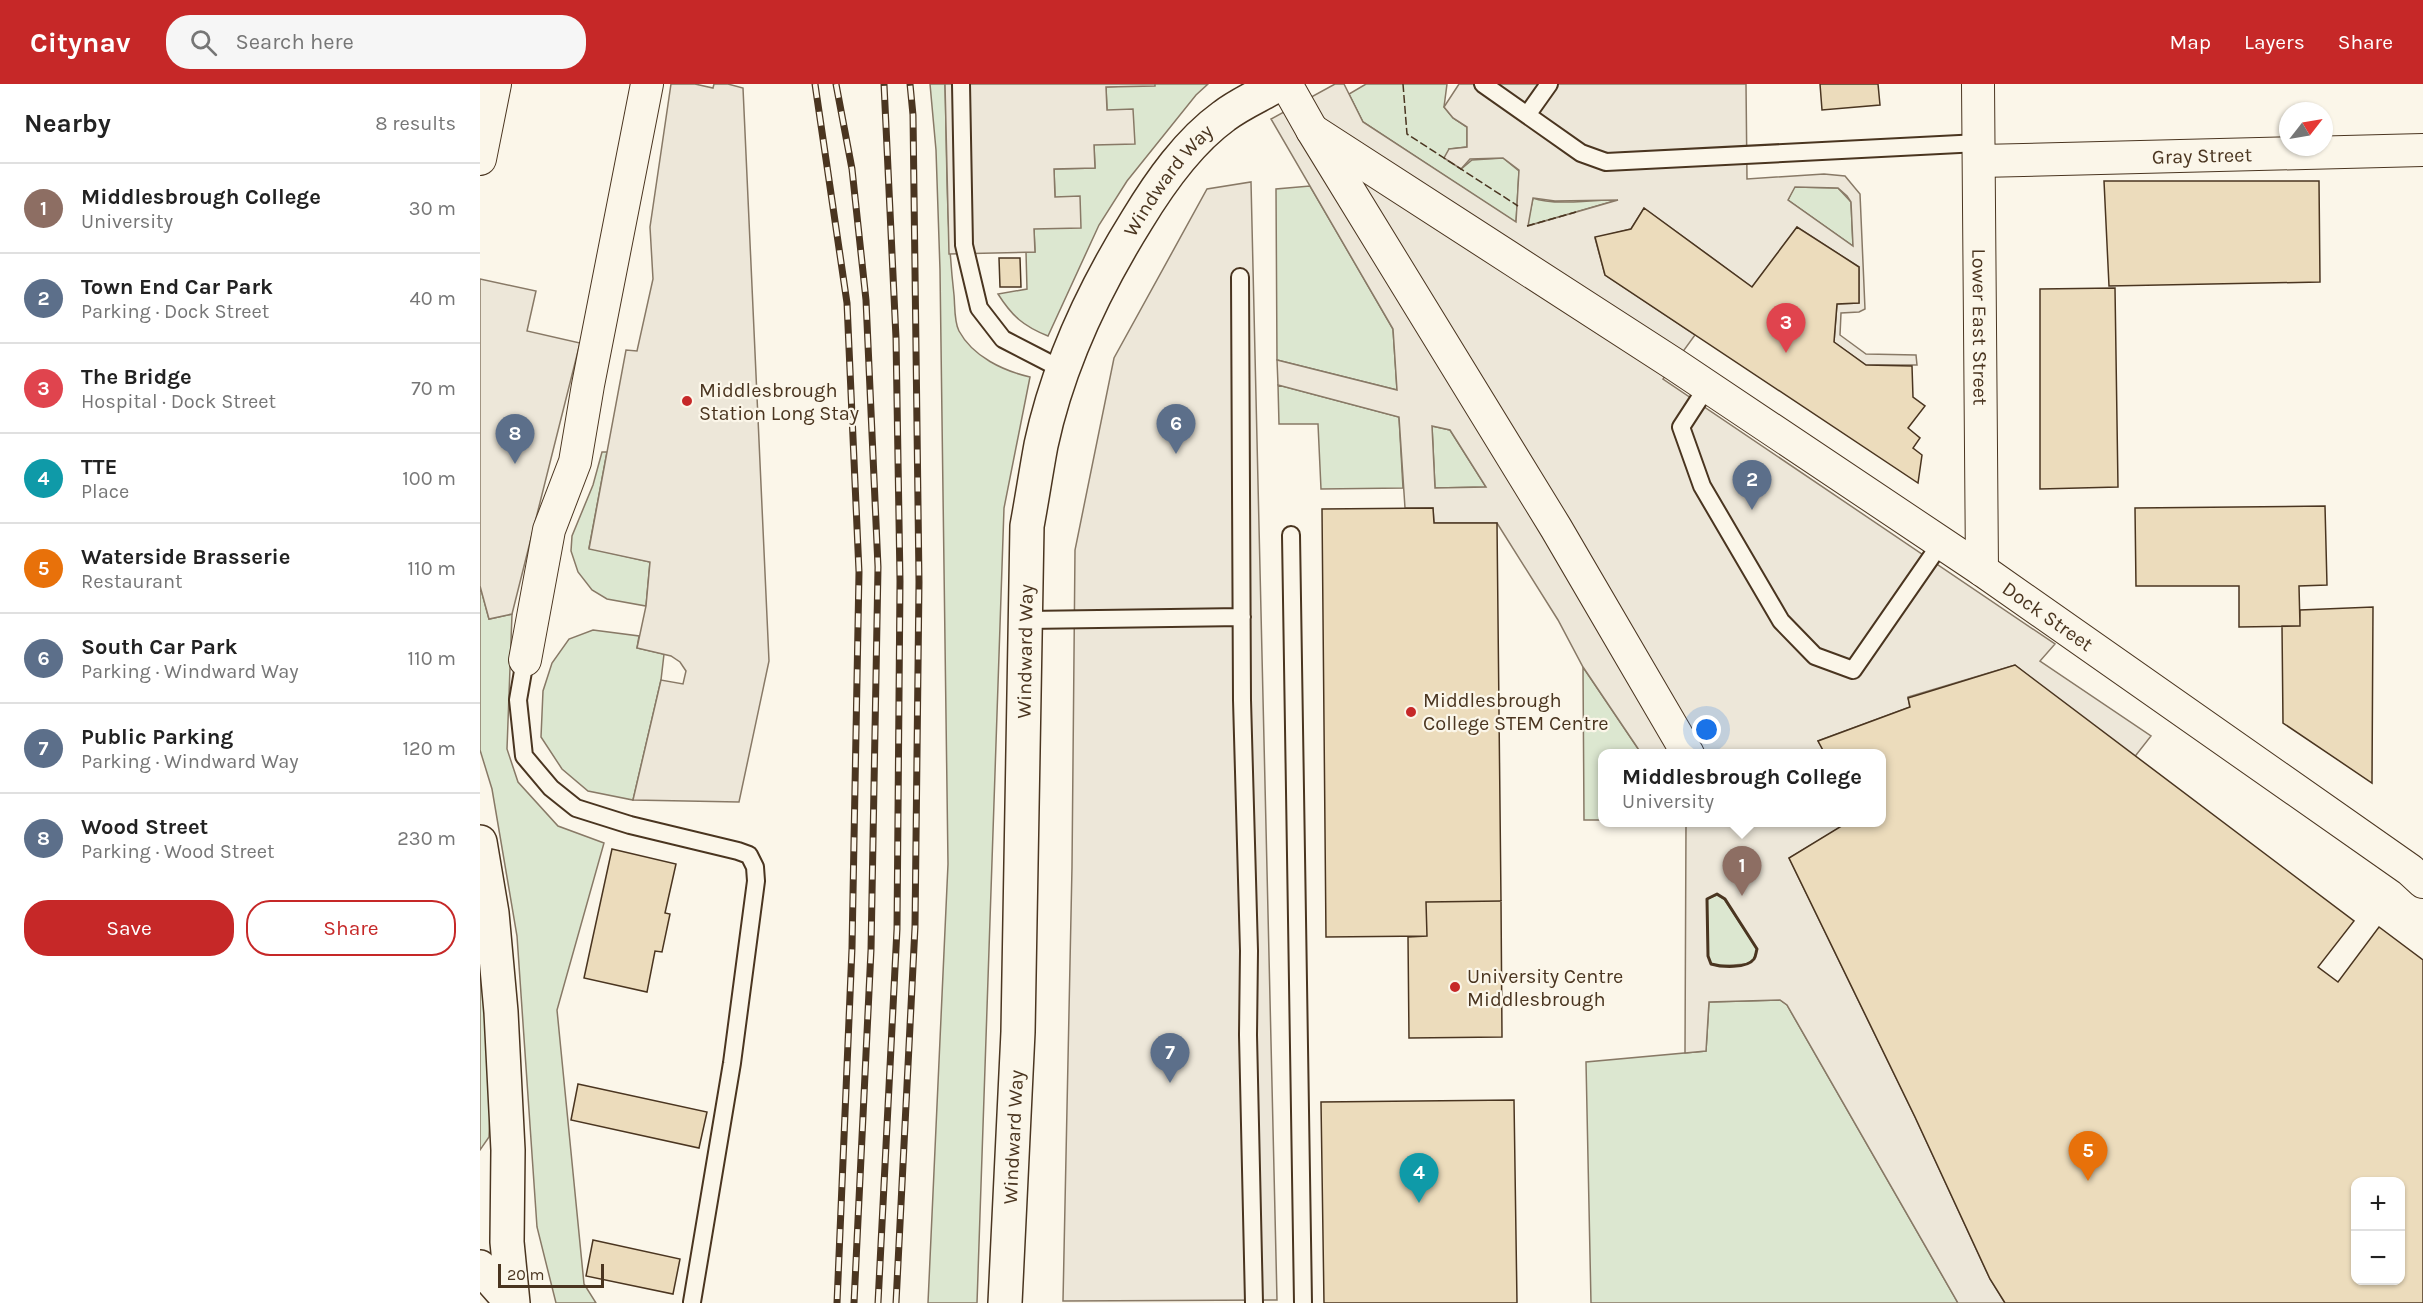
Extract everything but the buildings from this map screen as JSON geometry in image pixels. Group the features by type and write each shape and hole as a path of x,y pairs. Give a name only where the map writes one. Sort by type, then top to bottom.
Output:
{"main road":[{"name":"Windward Way","path":"1005,1303 1018,1032 1028,526 1042,443 1063,370 1091,302 1119,249 1159,185 1196,142 1224,116 1279,84"},
{"path":"480,842 492,913 501,1012 508,1150 507,1242 513,1303"},
{"path":"480,1267 513,1303"}],"street":[{"path":"480,159 495,84"},
{"path":"525,660 549,530 575,462 647,84"},
{"path":"1286,84 1550,518 1686,749"},
{"name":"Lower East Street","path":"1978,84 1982,570"},
{"name":"Dock Street","path":"1312,130 1667,360 1982,570 2410,870 2423,882"},
{"name":"Gray Street","path":"1979,152 2423,150"}],"lane":[{"path":"961,84 964,245 979,308 1003,339 1063,370"},
{"path":"1483,84 1581,153 1606,162 1979,152"},
{"path":"1527,115 1549,84"},
{"path":"1240,277 1242,617 1254,1303"},
{"path":"1707,387 1681,427 1702,486 1781,621 1815,656 1853,670 1941,543"},
{"path":"1291,535 1303,1303"},
{"path":"1027,620 1242,617"},
{"path":"525,660 518,700 524,756 551,788 576,808 630,825 738,851 749,855 755,867 756,881 732,1063 692,1302"}],"green space":[{"path":"930,84 945,84 947,190 957,327 965,340 981,355 1000,367 1030,377 1004,508 977,1303 928,1303 948,864 940,270 936,150"},
{"path":"1208,84 1196,95 1127,181 1099,225 1048,336 1039,332 1019,320 998,294 1027,289 1026,252 1035,252 1034,229 1055,197 1054,169 1095,168 1094,145 1107,110 1106,87"},
{"path":"1366,84 1447,84 1444,107 1453,118 1467,127 1467,147 1449,149 1461,169 1472,160 1503,158 1519,171 1516,223 1363,122 1349,94"},
{"path":"1310,186 1393,329 1397,390 1277,360 1276,189"},
{"path":"1794,187 1838,188 1851,202 1853,246 1788,200"},
{"path":"1533,198 1552,202 1621,199 1527,226"},
{"path":"1278,385 1399,417 1403,488 1321,489 1318,424 1279,424"},
{"path":"1432,426 1450,430 1486,487 1435,488"},
{"path":"602,452 607,452 589,548 650,562 646,606 607,599 592,590 578,572 571,551 572,536 593,485"},
{"path":"480,586 489,619 512,614 507,749 518,782 558,826 604,843 557,1010 584,1284 596,1303 556,1303 537,1227 517,936 492,789 480,750"},
{"path":"593,630 639,636 637,648 664,654 661,680 633,800 588,791 562,769 541,737 543,691 552,663 569,639"},
{"path":"1583,667 1638,749 1598,749 1598,820 1584,820"},
{"path":"1717,894 1725,899 1757,949 1751,962 1740,966 1711,964 1708,956 1707,899"},
{"path":"480,909 493,1036 489,1137 480,1150"},
{"path":"1780,1000 1787,1005 1958,1303 1591,1303 1586,1062 1706,1051 1709,1002"}],"shaded area":[{"name":"Middlesbrough Station Long Stay","path":"671,84 695,84 713,88 714,84 728,84 743,88 769,661 739,802 633,800 661,680 683,684 686,671 680,662 671,656 637,648 646,606 650,562 589,549 626,350 637,351 653,279 650,227"},
{"path":"945,84 1155,84 1155,86 1106,87 1107,110 1133,109 1135,144 1094,145 1095,168 1054,169 1055,197 1080,196 1081,228 1034,229 1035,252 949,254"},
{"path":"1335,84 1344,84 1363,122 1516,222 1519,170 1503,158 1470,159 1461,169 1444,158 1449,149 1467,147 1467,127 1453,118 1444,107 1459,84 1746,84 1747,179 1824,174 1845,176 1860,194 1865,309 1859,312 1841,313 1840,335 1866,354 1916,355 1917,365 1866,365 1834,342 1837,304 1859,303 1859,267 1797,227 1752,287 1644,208 1631,229 1595,238 1605,275 1695,335 1663,379 2055,644 2040,661 2151,736 2133,759 2015,665 1908,697 1910,707 1818,741 1823,749 1638,749 1583,667 1558,620 1497,523 1434,523 1433,508 1405,508 1399,417 1278,385 1277,360 1397,390 1393,329 1271,119","holes":["1795,187 1838,188 1847,196 1851,202 1853,246 1788,200","1533,198 1555,201 1618,200 1528,226","1432,426 1450,430 1486,487 1435,488"]},
{"path":"1251,182 1277,1300 1063,1301 1072,867 1075,550 1114,358 1207,189"},
{"path":"480,279 536,291 527,331 580,343 512,614 489,619 480,586"},
{"path":"1686,827 1841,827 1789,858 1915,1117 1990,1279 2005,1303 1958,1303 1787,1005 1780,1000 1709,1002 1706,1051 1685,1053","holes":["1717,895 1724,899 1757,949 1754,959 1747,964 1718,966 1711,964 1708,956 1707,899"]}],"railway":[{"path":"815,84 847,303 859,572 852,948 837,1303"},
{"path":"836,84 852,169 866,300 878,567 871,950 854,1303"},
{"path":"878,1303 897,929 900,581 896,338 884,84"},
{"path":"896,1303 915,927 919,582 913,115 910,84"}],"fence":[{"path":"1403,84 1407,134 1518,206"},
{"path":"1527,226 1576,212"}],"wall":[{"path":"1717,894 1725,899 1757,949 1751,962 1740,966 1711,964 1708,956 1707,899 1717,894"}],"place":[{"name":"The Bridge","path":"1786,353"},
{"name":"Middlesbrough Station Long Stay","path":"687,401"},
{"name":"South Car Park","path":"1176,454"},
{"name":"Wood Street","path":"515,464"},
{"name":"Town End Car Park","path":"1752,510"},
{"name":"Middlesbrough College STEM Centre","path":"1411,712"},
{"name":"Middlesbrough College","path":"1742,896"},
{"name":"University Centre Middlesbrough","path":"1455,987"},
{"name":"Public Parking","path":"1170,1083"},
{"name":"Waterside Brasserie","path":"2088,1181"},
{"name":"TTE","path":"1419,1203"}]}
